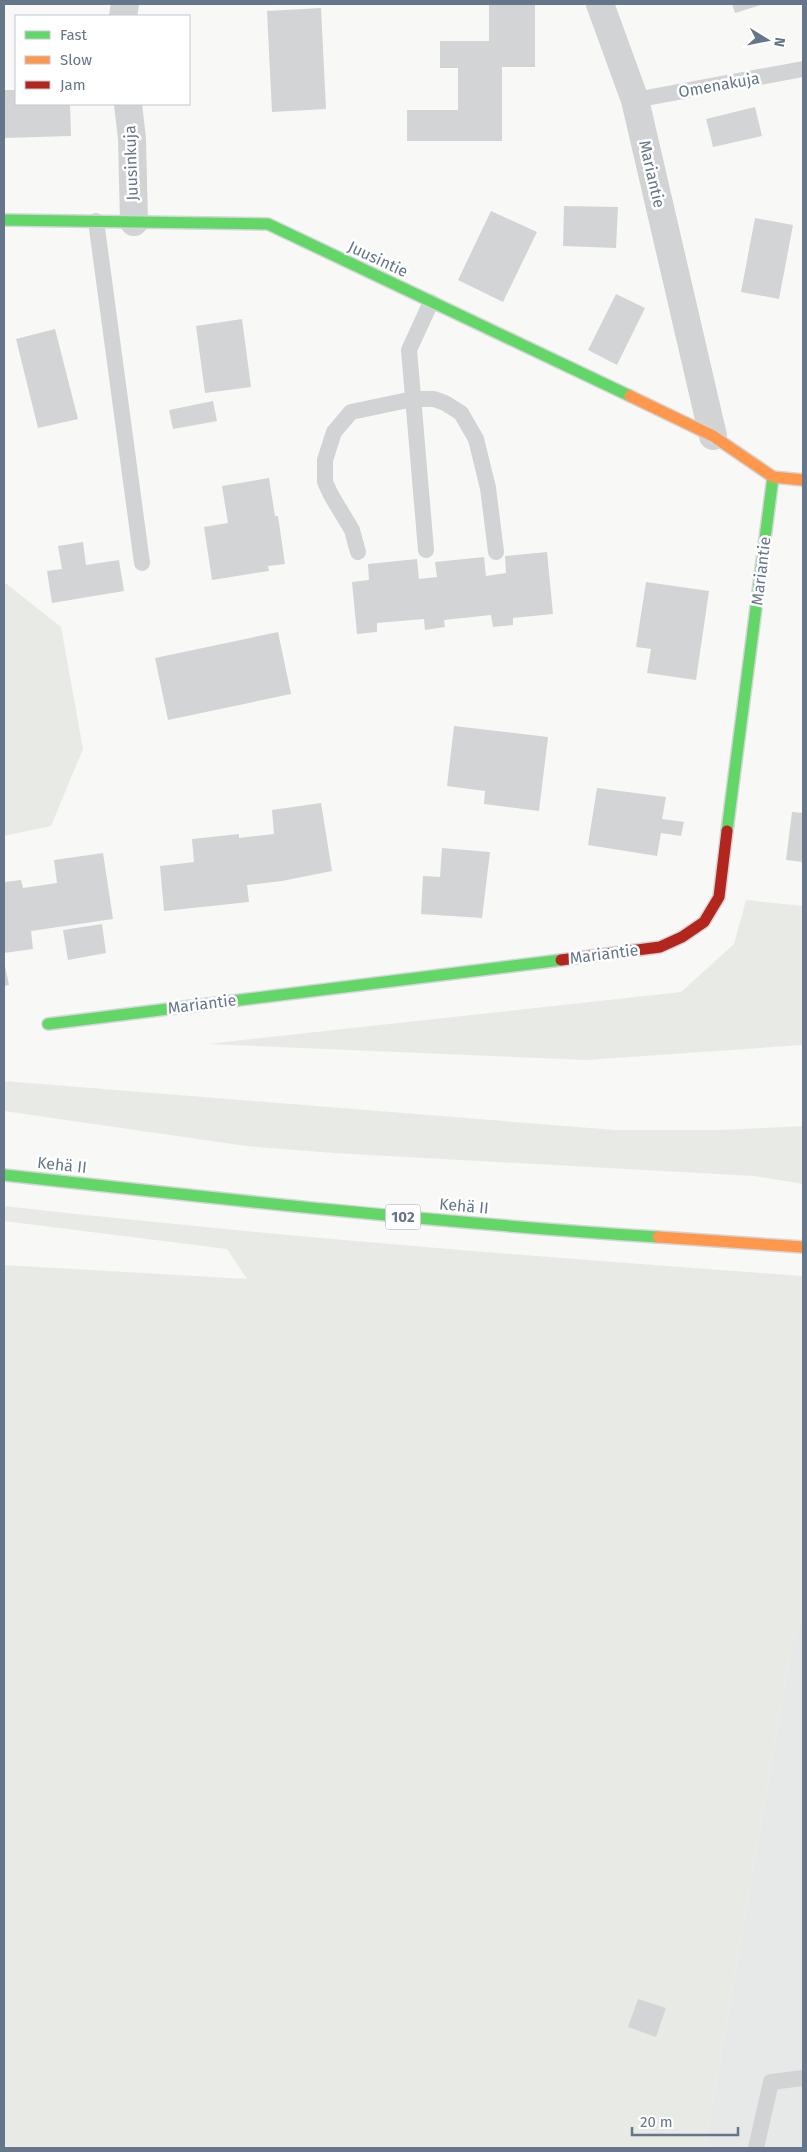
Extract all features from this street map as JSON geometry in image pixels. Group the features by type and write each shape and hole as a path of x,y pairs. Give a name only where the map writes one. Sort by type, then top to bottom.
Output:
{"main road":[{"name":"Juusintie","path":"4,220 268,224 713,436 773,477"},
{"path":"773,477 803,480"},
{"name":"Mariantie","path":"48,1024 660,947 682,937 704,922 719,896 773,477"},
{"name":"Kehä II","path":"4,1175 306,1208 485,1225 803,1247"}],"street":[{"name":"Mariantie","path":"600,4 635,100 713,436"},
{"name":"Juusinkuja","path":"128,105 132,139 134,222"}],"lane":[{"name":"Omenakuja","path":"635,100 803,69"},
{"path":"96,221 142,563"},
{"path":"426,550 409,350 431,302"},
{"path":"358,552 352,530 325,482 325,460 334,432 350,412 413,398 434,399 445,403 461,413 476,439 488,488 496,552"},
{"path":"756,2148 771,2082 803,2078"}],"shaded area":[{"path":"4,582 61,627 83,749 51,826 4,836"},
{"path":"746,900 803,906 803,1045 586,1060 207,1044 681,992 734,944"},
{"path":"4,1081 615,1130 721,1130 803,1126 803,1184 754,1176 334,1153 246,1146 4,1111"},
{"path":"4,1206 404,1245 803,1276 803,1619 792,1643 705,2148 4,2148 4,1265 247,1279 227,1249 4,1221"},
{"path":"803,1619 803,2148 705,2148 792,1643"}],"building":[{"path":"489,4 535,4 535,67 502,67 502,141 407,141 407,110 458,110 458,68 440,68 440,41 489,41"},
{"path":"732,4 764,4 735,13"},
{"path":"321,8 326,109 272,112 267,11"},
{"path":"4,90 15,90 15,105 70,105 71,136 4,138"},
{"path":"755,107 762,136 713,147 706,119"},
{"path":"564,206 618,207 616,248 563,246"},
{"path":"491,211 537,232 503,302 458,280"},
{"path":"755,218 793,225 779,299 741,292"},
{"path":"616,294 645,308 617,365 588,350"},
{"path":"242,319 251,387 205,393 196,326"},
{"path":"55,329 78,419 38,428 16,339"},
{"path":"213,401 217,421 173,429 169,410"},
{"path":"269,478 275,516 278,516 285,564 268,566 269,571 212,580 204,527 228,523 222,486"},
{"path":"83,542 86,565 119,560 124,591 52,603 47,571 62,569 58,546"},
{"path":"547,552 553,614 513,618 513,625 493,627 491,615 444,620 445,627 425,630 424,619 377,623 377,632 357,634 352,582 369,580 368,564 417,559 419,579 437,577 435,562 484,557 486,576 506,573 505,556"},
{"path":"646,582 709,591 696,680 647,673 651,649 636,647"},
{"path":"278,632 291,694 168,720 155,658"},
{"path":"454,726 548,737 539,811 484,804 485,791 447,786"},
{"path":"597,788 666,797 662,819 684,822 681,836 661,833 657,856 588,845"},
{"path":"321,803 332,871 282,881 247,885 249,902 164,911 160,866 194,862 192,839 239,834 239,838 274,834 272,810"},
{"path":"792,812 803,813 803,862 786,860"},
{"path":"442,848 490,852 482,918 421,914 423,876 440,877"},
{"path":"103,853 113,919 31,931 33,949 4,953 4,882 21,880 23,888 57,883 54,860"},
{"path":"102,924 106,953 68,960 63,930"},
{"path":"4,961 9,985 4,986"},
{"path":"638,1999 666,2008 656,2037 628,2027"}],"traffic: fast":[{"path":"4,220 268,224 630,396"},
{"path":"727,831 773,477"},
{"path":"48,1024 561,960"},
{"path":"4,1175 412,1218 658,1237"}],"traffic: slow":[{"path":"630,396 713,436 773,477 803,480"},
{"path":"658,1237 803,1247"}],"traffic: jam":[{"path":"561,960 660,947 682,937 704,922 719,897 727,831"}]}
